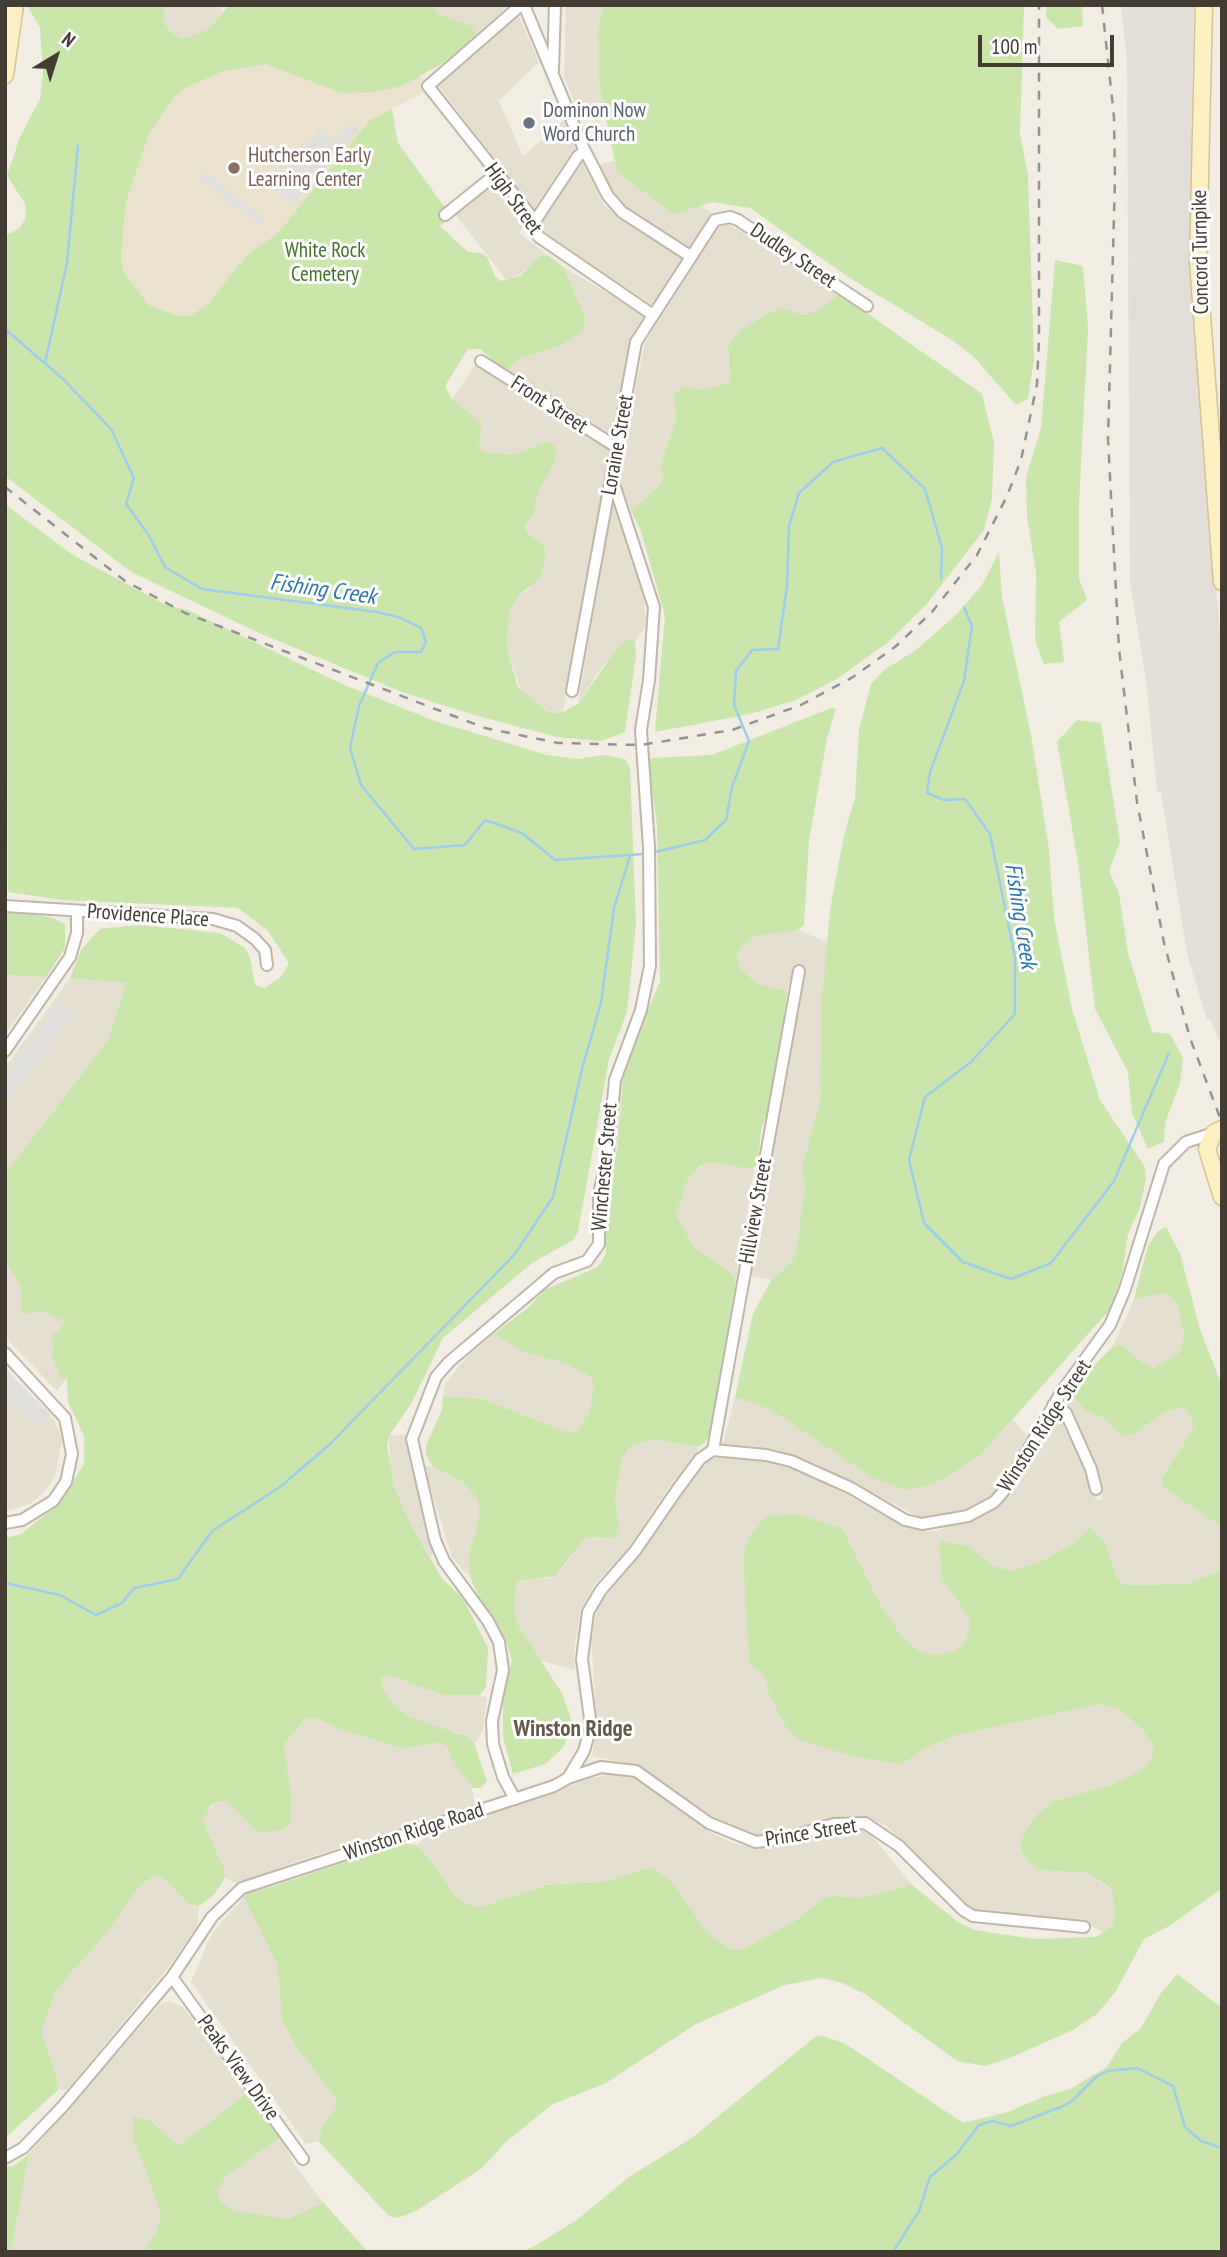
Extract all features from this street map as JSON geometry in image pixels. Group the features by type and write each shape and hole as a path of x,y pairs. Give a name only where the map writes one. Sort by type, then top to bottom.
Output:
{"street":[{"path":"5,75 15,5"},
{"path":"522,5 585,151 608,196 622,212 690,256"},
{"name":"High Street","path":"522,5 428,86 535,221 532,226 539,237 653,316"},
{"path":"553,77 555,5"},
{"name":"Concord Turnpike","path":"1204,5 1198,262 1222,582"},
{"path":"535,221 578,156 585,151"},
{"path":"445,215 496,174"},
{"name":"Dudley Street","path":"715,220 730,217 738,220 867,306"},
{"name":"Loraine Street","path":"572,691 636,342 715,220"},
{"name":"Front Street","path":"481,361 618,447"},
{"name":"Winchester Street","path":"515,1799 503,1777 493,1744 492,1721 503,1670 499,1642 488,1621 444,1561 435,1540 412,1439 436,1377 449,1362 554,1273 587,1261 599,1244 599,1194 608,1154 615,1080 648,984 649,852 641,730 649,680 654,607 612,478"},
{"name":"Providence Place","path":"5,906 188,916 222,921 244,930 261,944 267,955 267,965"},
{"path":"5,1051 70,957 78,933 77,911"},
{"name":"Hillview Street","path":"713,1450 799,971"},
{"path":"1218,1131 1207,1149 1222,1197"},
{"name":"Winston Ridge Street","path":"713,1450 766,1455 791,1461 851,1488 905,1520 941,1523 968,1516 1003,1492 1053,1405 1110,1325 1125,1289 1164,1164 1186,1142 1218,1131"},
{"path":"5,1353 65,1418 72,1454 66,1482 52,1501 22,1520 5,1523"},
{"path":"1053,1405 1066,1413 1091,1469 1096,1489"},
{"path":"568,1778 584,1751 591,1726 582,1659 587,1612 601,1590 635,1551 700,1459 713,1450"},
{"name":"Prince Street","path":"568,1778 601,1767 636,1770 709,1823 744,1840 756,1842 786,1838 834,1824 864,1823 899,1846 963,1910 973,1916 1084,1927"},
{"name":"Winston Ridge Road","path":"5,2158 23,2148 61,2109 172,1977 212,1917 242,1888 555,1786 568,1778"},
{"name":"Peaks View Drive","path":"172,1977 303,2159"}],"shaded area":[{"path":"165,5 218,5 223,11 208,29 183,39 171,33 163,21"},
{"path":"430,5 509,5 476,35 472,26 440,15"},
{"path":"566,5 603,5 598,30 599,83 606,115 598,122 577,109 564,76"},
{"path":"1121,5 1194,5 1189,259 1222,657 1222,1046 1210,1019 1207,1020 1187,954 1161,792 1157,791 1146,680 1130,582 1127,61"},
{"path":"518,14 539,62 499,101 523,156 564,120 575,147 534,210 438,85"},
{"name":"Hutcherson Early Learning Center","path":"266,64 404,85 419,75 427,91 370,120 278,233 246,256 208,305 190,316 176,315 149,305 123,271 121,257 126,202 149,134 174,97 185,88 224,71"},
{"path":"351,122 359,128 312,187 292,204 274,189 320,128 335,140"},
{"path":"581,160 604,206 683,258 652,305 536,229"},
{"path":"615,161 617,172 674,215 700,206 713,213 690,249 614,200 597,165"},
{"path":"205,172 264,218 259,225 199,178"},
{"path":"495,181 527,221 519,233 547,255 508,282 454,213"},
{"path":"722,220 840,294 819,310 803,315 783,308 728,351 730,383 705,390 684,387 674,394 676,420 661,463 663,482 631,511 617,477 645,343"},
{"path":"563,267 645,315 631,337 612,440 506,371 520,358 560,346 586,319"},
{"path":"476,364 610,450 563,712 552,713 522,694 507,648 506,634 509,614 518,596 530,589 544,546 526,532 525,525 534,515 537,494 553,465 546,443 513,455 485,452 479,448 482,428 452,399"},
{"path":"613,500 643,588 646,626 635,642 629,639 600,669 578,704"},
{"path":"798,930 827,942 820,1103 801,1169 805,1185 796,1252 792,1261 771,1280 751,1276 804,972 794,967 787,991 758,984 739,968 737,958 740,949 754,936"},
{"path":"5,975 46,977 5,1034"},
{"path":"70,978 126,983 108,1040 5,1174 5,1068"},
{"path":"61,1000 75,1010 5,1106 5,1076"},
{"path":"712,1162 754,1169 736,1280 730,1272 694,1247 676,1215 687,1181 695,1169"},
{"path":"5,1260 21,1288 23,1313 40,1311 59,1316 74,1327 85,1342 85,1351 57,1391 5,1337"},
{"path":"1164,1293 1172,1297 1178,1306 1184,1336 1179,1353 1154,1368 1137,1359 1123,1345 1113,1346 1134,1299"},
{"path":"494,1334 524,1352 564,1363 591,1377 594,1386 589,1412 576,1432 567,1432 483,1399 443,1396 445,1384 468,1356"},
{"path":"5,1369 54,1420 62,1439 55,1477 44,1492 30,1504 5,1511"},
{"path":"5,1369 51,1415 39,1426 5,1392"},
{"path":"735,1397 771,1410 871,1477 982,1454 1013,1420 1027,1435 995,1493 963,1512 919,1517 808,1460 757,1447 723,1444"},
{"path":"1073,1397 1086,1411 1103,1418 1124,1437 1134,1434 1165,1412 1183,1407 1193,1422 1192,1431 1161,1479 1164,1488 1222,1527 1222,1570 1186,1584 1125,1585 1118,1579 1104,1542 1090,1527 1073,1544 1037,1563 1010,1571 992,1565 969,1546 942,1578 969,1618 970,1627 963,1645 955,1651 935,1655 916,1650 901,1635 878,1600 749,1614 750,1664 764,1675 769,1694 902,1764 926,1748 953,1736 1100,1704 1118,1709 1140,1727 1152,1743 1154,1752 1144,1768 1109,1786 1052,1801 1039,1870 1088,1873 1112,1890 1115,1918 1112,1927 1104,1933 1089,1925 981,1914 965,1906 886,1825 858,1815 833,1818 765,1836 748,1835 731,1829 650,1774 626,1763 592,1756 597,1725 591,1636 598,1607 708,1459 727,1457 769,1462 809,1474 905,1527 933,1532 987,1513 1007,1496 1056,1414 1066,1423 1096,1500 1103,1499 1078,1425 1064,1402"},
{"path":"408,1434 413,1471 437,1553 430,1556 409,1521 391,1476 389,1436"},
{"path":"653,1439 697,1447 698,1453 671,1484 625,1552 595,1584 580,1612 574,1650 575,1670 538,1660 518,1625 514,1609 517,1582 551,1578 562,1569 586,1537 605,1538 619,1524 615,1499 622,1460 629,1447"},
{"path":"424,1467 433,1467 463,1482 479,1501 478,1525 469,1553 469,1574 463,1571 452,1557"},
{"path":"390,1676 442,1695 480,1695 487,1698 483,1729 477,1742 410,1717 393,1704 382,1687 380,1678"},
{"path":"314,1717 339,1729 401,1748 439,1743 448,1747 450,1756 472,1788 475,1806 300,1860 238,1884 225,1878 224,1868 203,1822 204,1813 219,1801 228,1802 254,1829 292,1804 283,1744 305,1719"},
{"path":"614,1774 631,1776 660,1792 713,1834 739,1845 762,1848 834,1831 868,1831 912,1885 860,1898 832,1896 822,1899 792,1923 741,1950 731,1949 706,1933 672,1882 651,1867 606,1881 545,1885 480,1907 471,1906 454,1895 437,1868 417,1845 426,1837 588,1779"},
{"path":"155,1875 164,1878 189,1905 199,1906 197,1927 166,1970 67,2090 58,2090 41,2031 57,1989 109,1930 139,1885"},
{"path":"244,1897 277,1964 282,2020 295,2045 336,2099 335,2109 323,2124 318,2141 306,2144 191,1982 212,1933"},
{"path":"171,2001 182,2007 208,2038 247,2093 179,2147 152,2121 133,2138 161,2213 156,2232 144,2252 11,2252 29,2154 161,2003"},
{"path":"281,2137 294,2164 323,2202 289,2219 235,2211 220,2201 217,2192 226,2176"}],"green space":[{"name":"White Rock Cemetery","path":"27,5 165,5 163,21 171,33 183,39 208,29 229,5 430,5 440,15 472,26 476,35 443,63 404,85 377,92 341,93 266,64 224,71 185,88 174,97 149,134 126,202 121,257 123,271 149,305 176,315 190,316 208,304 246,256 278,233 370,120 392,109 398,143 452,217 440,226 468,252 482,253 488,258 495,277 501,281 520,276 539,257 547,255 563,267 586,319 582,331 560,346 520,358 506,371 480,349 468,349 445,386 452,399 479,422 482,428 479,448 485,452 513,455 546,442 553,444 556,450 553,465 537,494 534,515 525,525 526,532 544,546 546,560 539,579 518,596 509,614 507,648 518,688 546,710 552,713 563,712 578,704 618,647 629,639 635,642 636,656 625,732 601,741 557,737 474,715 402,692 259,633 131,572 5,476 5,236 20,228 26,217 25,204 7,175 20,137 40,99 43,73 40,28"},
{"path":"603,5 1024,5 1020,134 1028,175 1034,359 1028,399 1016,405 973,356 952,340 848,277 750,208 712,202 674,215 617,172 599,83 598,30"},
{"path":"1046,5 1082,5 1083,26 1058,29 1046,17"},
{"path":"1055,260 1083,266 1088,328 1079,504 1079,578 1087,600 1059,622 1064,662 1044,664 1035,640 1036,572 1027,517 1026,477 1041,428"},
{"path":"840,294 982,394 994,442 992,498 984,530 926,605 887,643 837,679 796,700 750,714 655,732 665,616 641,531 631,511 663,482 661,463 676,420 674,394 684,387 705,390 730,382 728,345 741,330 770,312 783,308 803,315 819,310"},
{"path":"5,504 73,555 164,604 190,611 342,684 435,721 547,755 577,759 605,755 625,759 630,768 636,924 627,1012 609,1059 578,1232 573,1240 532,1263 443,1338 411,1404 389,1436 387,1446 394,1485 409,1521 441,1577 463,1599 488,1648 486,1687 480,1695 443,1695 390,1676 380,1678 382,1687 393,1704 410,1717 467,1737 474,1743 487,1781 481,1788 472,1788 450,1756 448,1747 439,1743 401,1748 339,1729 314,1717 305,1719 284,1744 292,1804 290,1824 282,1830 262,1833 254,1829 228,1802 219,1801 210,1806 203,1822 224,1868 225,1878 214,1895 199,1906 189,1905 164,1878 155,1875 139,1886 109,1930 57,1989 41,2031 58,2090 5,2138 5,1538 21,1534 60,1503 84,1464 84,1436 68,1402 67,1379 61,1379 52,1356 53,1332 59,1332 62,1324 69,1323 40,1311 22,1314 21,1288 5,1260 5,1174 108,1040 126,983 70,978 81,950 100,929 140,925 220,933 245,948 250,957 255,985 264,988 280,978 289,963 268,931 238,908 63,900 8,892"},
{"path":"999,552 1002,597 1031,735 1049,849 1054,918 1072,1009 1100,1100 1145,1167 1146,1178 1140,1207 1128,1234 1122,1274 1110,1309 982,1454 934,1484 906,1490 871,1477 771,1410 735,1397 753,1314 771,1280 792,1261 796,1252 805,1185 801,1169 820,1103 822,997 830,910 844,835 855,798 859,730 871,684 884,670 916,650 958,613 982,585"},
{"path":"831,708 836,709 827,738 809,841 804,925 798,930 754,936 740,949 737,958 739,968 758,984 787,991 774,1091 761,1130 758,1165 750,1169 712,1162 699,1166 687,1181 676,1215 694,1247 730,1272 736,1280 710,1434 705,1443 697,1447 653,1439 629,1447 622,1460 615,1499 619,1524 615,1538 586,1537 555,1576 517,1582 514,1609 518,1625 563,1695 573,1725 563,1748 545,1764 513,1774 503,1737 503,1697 512,1660 506,1641 480,1600 469,1574 469,1553 478,1525 479,1501 463,1482 433,1467 426,1455 426,1446 442,1409 443,1396 483,1399 567,1432 576,1432 589,1412 594,1386 591,1377 564,1363 524,1352 494,1334 529,1307 544,1290 598,1267 606,1254 606,1206 617,1148 623,1079 627,1060 660,982 657,825 648,762 651,758 712,755"},
{"path":"1077,720 1101,723 1120,842 1109,871 1119,893 1128,953 1152,1032 1170,1034 1183,1058 1180,1083 1165,1123 1164,1142 1148,1149 1132,1113 1128,1072 1095,1009 1078,862 1057,742"},
{"path":"5,911 51,917 65,924 65,948 46,977 5,975"},
{"path":"1166,1227 1180,1253 1200,1329 1222,1386 1222,1527 1164,1488 1161,1479 1192,1431 1193,1422 1183,1407 1165,1412 1134,1434 1124,1437 1103,1418 1086,1411 1073,1397 1080,1380 1113,1346 1123,1345 1137,1359 1154,1368 1179,1353 1184,1336 1178,1306 1172,1297 1164,1293 1134,1299 1148,1246 1158,1231"},
{"path":"795,1514 842,1528 878,1600 901,1635 916,1650 935,1655 955,1651 963,1645 970,1627 969,1618 942,1578 939,1541 969,1546 992,1565 1010,1571 1037,1563 1073,1544 1090,1527 1104,1542 1118,1579 1125,1585 1186,1584 1222,1570 1222,1888 1171,1925 1144,1939 1116,1991 1098,2013 1075,2029 1012,2057 985,2066 957,2061 865,1994 840,1982 822,1978 785,1985 696,2024 606,2083 553,2104 507,2141 481,2169 416,2211 398,2218 389,2216 318,2141 323,2124 335,2109 336,2099 295,2045 282,2020 277,1964 244,1897 249,1891 268,1888 402,1843 417,1845 437,1868 454,1895 471,1906 480,1907 546,1885 606,1881 651,1867 672,1882 707,1933 731,1949 741,1950 792,1923 822,1899 832,1896 860,1898 912,1885 958,1922 975,1930 1034,1939 1095,1937 1112,1927 1115,1918 1112,1889 1088,1873 1039,1870 1025,1857 1021,1849 1022,1839 1031,1821 1052,1801 1109,1786 1144,1768 1154,1752 1152,1743 1140,1727 1118,1709 1100,1704 953,1736 926,1748 902,1764 855,1757 800,1740 786,1727 769,1694 764,1675 749,1664 743,1557 748,1539 765,1517"},
{"path":"1177,1974 1222,2008 1222,2252 519,2252 533,2247 578,2219 629,2177 693,2137 815,2037 821,2035 846,2044 963,2123 1008,2112 1045,2096 1070,2089 1107,2067 1122,2043 1141,2028 1161,1993"},
{"path":"247,2093 281,2137 226,2176 217,2192 220,2201 235,2211 289,2219 323,2202 368,2252 144,2252 156,2232 161,2213 133,2138 133,2117 151,2121 179,2146"},
{"path":"29,2154 11,2252 5,2252 5,2167 14,2166"}],"waterway":[{"path":"45,363 67,263 78,146"},
{"name":"Fishing Creek","path":"5,329 63,379 111,429 134,478 126,504 148,534 165,567 202,589 377,612 401,618 421,628 426,642 421,652 395,652 378,663 359,706 350,748 361,785 414,849 465,845 485,820 522,833 555,860 644,854"},
{"name":"Fishing Creek","path":"651,853 705,840 726,820 732,787 749,741 734,705 736,671 752,650 778,649 787,586 789,526 799,493 833,462 882,448 925,489 942,548 941,579"},
{"name":"Fishing Creek","path":"964,607 972,626 964,681 930,772 927,793 944,800 965,799 990,834 1015,957 1015,1014 971,1062 925,1097 909,1160 924,1223 963,1262 1011,1279 1051,1263 1114,1181 1169,1053"},
{"path":"5,1583 60,1595 96,1615 122,1603 134,1588 178,1579 212,1531 280,1487 330,1444 515,1254 553,1197 582,1069 601,1003 614,908 630,856"},
{"path":"893,2252 919,2211 930,2177 957,2154 979,2125 992,2121 1011,2126 1061,2107 1107,2071 1137,2068 1173,2086 1185,2127 1201,2141 1222,2148"}],"railway":[{"path":"5,487 125,581 185,613 485,728 558,743 641,745 732,730 801,705 853,677 895,647 932,612 977,555 1007,496 1021,460 1037,384 1039,340 1039,5"},
{"path":"1102,5 1114,117 1115,179 1108,439 1119,649 1137,802 1164,943 1190,1038 1222,1123"}],"place":[{"name":"Dominon Now Word Church","path":"529,123"},
{"name":"Hutcherson Early Learning Center","path":"234,168"}],"district":[{"name":"Winston Ridge","path":"573,1729"}]}
